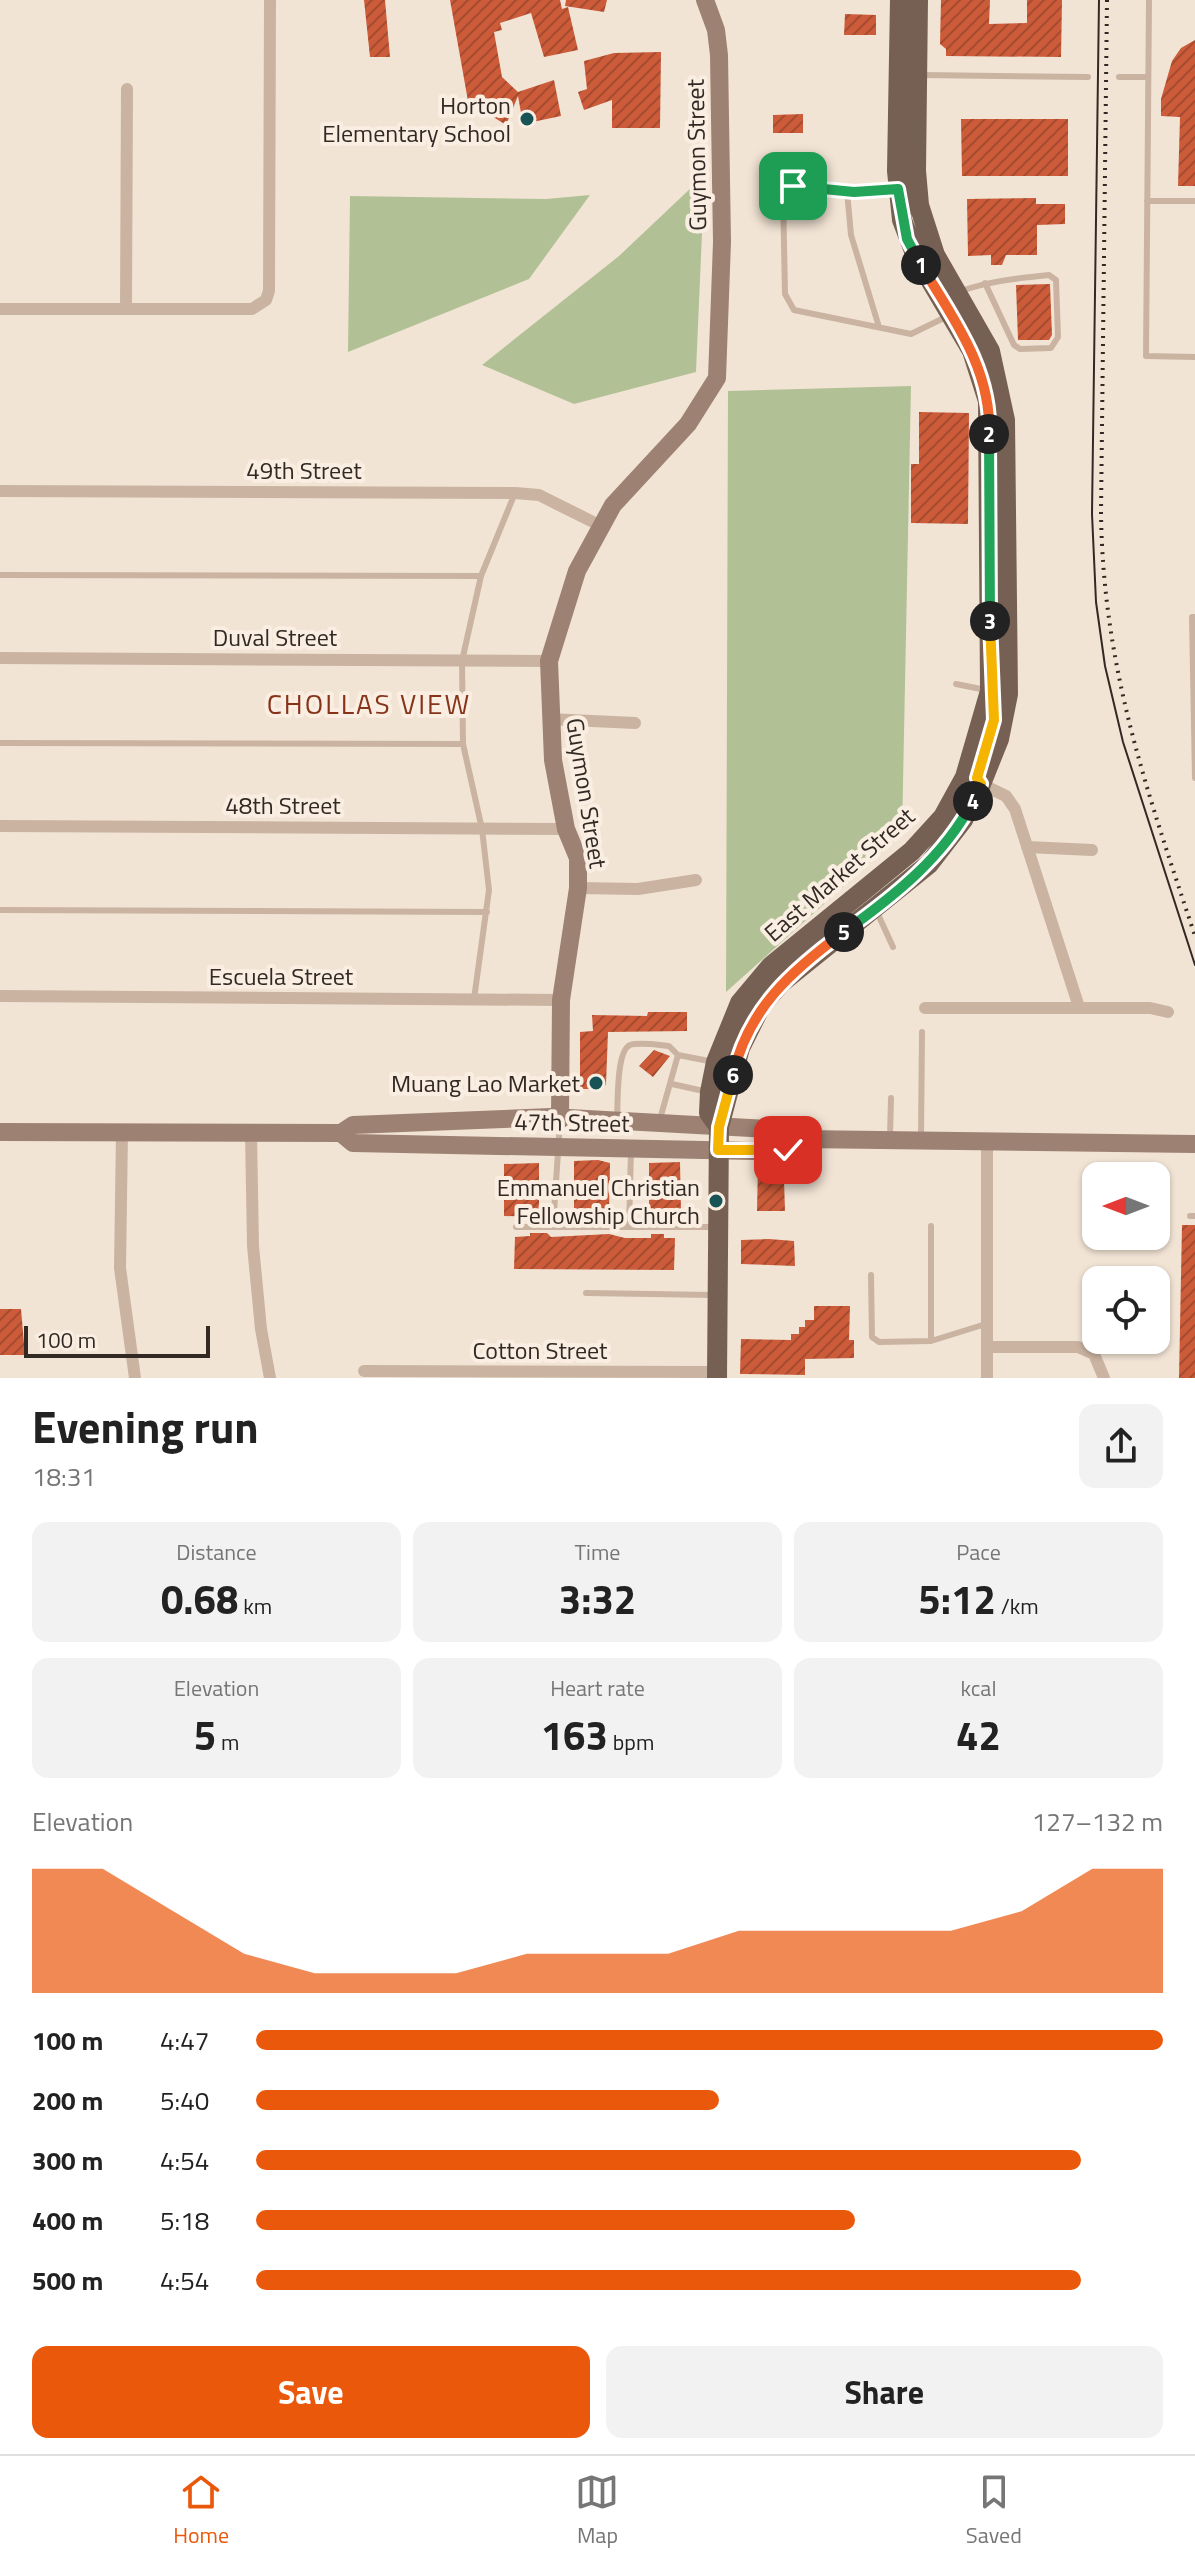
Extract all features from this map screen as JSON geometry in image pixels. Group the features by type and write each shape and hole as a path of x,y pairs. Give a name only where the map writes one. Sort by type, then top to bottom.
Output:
{"main road":[{"name":"Guymon Street","path":"560,1118 561,1000 578,888 578,858 566,829 553,760 549,661 577,571 613,505 688,424 717,378 722,258 719,55 716,30 705,0"},
{"name":"East Market Street","path":"717,1375 719,1127 740,1048 761,1006 781,983 929,864 963,820 999,739 1008,694 1005,420 990,351 935,255 919,205 900,0"},
{"name":"East Market Street","path":"719,1127 709,1113 710,1092 716,1062 740,1003 771,966 912,851 943,817 965,777 990,691 988,401 972,351 907,239 898,189 918,0"},
{"path":"981,784 977,778 994,720 990,691"},
{"name":"47th Street","path":"0,1132 341,1133 353,1125 560,1118 787,1130 801,1139 1195,1144"},
{"name":"47th Street","path":"341,1133 353,1143 718,1150 788,1150 801,1139"}],"street":[{"path":"0,309 252,309 266,300 269,291 270,0"},
{"path":"126,309 127,89"},
{"name":"49th Street","path":"0,491 515,493 539,495 601,526"},
{"name":"Duval Street","path":"0,658 549,661"},
{"path":"549,719 635,723"},
{"path":"981,784 1006,796 1015,809 1079,1007"},
{"name":"48th Street","path":"0,826 566,829"},
{"path":"1027,847 1092,850"},
{"path":"578,888 638,889 696,880"},
{"name":"Escuela Street","path":"0,996 561,1000"},
{"path":"925,1008 1150,1008 1168,1012"},
{"path":"122,1132 120,1268 135,1378"},
{"path":"251,1133 253,1246 261,1329 270,1378"},
{"path":"987,1143 987,1378"},
{"path":"989,1347 1078,1347 1094,1354 1104,1378"},
{"name":"Cotton Street","path":"364,1371 717,1375"}],"lane":[{"path":"1149,0 1146,356 1195,357"},
{"path":"908,75 1088,77"},
{"path":"1119,77 1148,77"},
{"path":"898,189 847,191 793,186 783,194 785,294 794,310 911,334 951,314"},
{"path":"847,191 851,235 879,327"},
{"path":"1147,201 1195,201"},
{"path":"958,293 985,283 1049,275 1056,280 1058,337 1051,348 1020,349 1014,345 985,283"},
{"path":"474,999 489,890 482,829 463,744 462,661 481,576 515,493"},
{"path":"0,575 481,576"},
{"path":"1195,617 1192,617 1195,778"},
{"path":"956,684 990,691"},
{"path":"0,743 463,744"},
{"path":"876,909 893,947"},
{"path":"0,910 487,912"},
{"path":"921,1141 922,1032"},
{"path":"617,1120 620,1063 625,1049 632,1044 669,1046 678,1055 716,1062"},
{"path":"659,1122 678,1055"},
{"path":"672,1084 710,1092"},
{"path":"890,1140 891,1098"},
{"path":"553,1227 560,1118"},
{"path":"629,1227 631,1148"},
{"path":"931,1226 931,1341"},
{"path":"516,1227 718,1227"},
{"path":"871,1275 872,1337 879,1342 931,1341 989,1323"},
{"path":"586,1293 717,1295"}],"green space":[{"path":"693,186 704,187 696,372 574,404 482,365 619,256"},
{"path":"590,195 529,279 348,352 350,196 546,199"},
{"path":"911,386 902,834 726,992 728,391"}],"building":[{"path":"364,0 385,0 390,57 370,57"},
{"path":"450,0 560,0 562,9 568,7 578,50 544,57 531,13 500,23 502,30 494,32 502,77 518,92 554,80 561,116 523,124 518,96 506,125 468,101"},
{"path":"566,0 607,0 604,12 565,6"},
{"path":"941,0 990,0 989,24 1027,23 1027,0 1062,0 1061,57 946,56 946,49 940,44"},
{"path":"845,14 876,15 876,35 844,35"},
{"path":"1195,40 1195,186 1178,186 1180,117 1161,116 1161,99 1172,61 1181,48"},
{"path":"661,52 660,128 612,128 612,100 584,110 578,92 587,89 584,61 614,53"},
{"path":"803,114 803,133 773,133 773,115"},
{"path":"961,119 1068,119 1068,176 962,176"},
{"path":"1036,198 1036,204 1065,204 1065,224 1037,225 1037,255 1006,255 1002,265 991,265 991,255 968,256 967,199"},
{"path":"1050,284 1052,335 1049,340 1018,340 1016,285"},
{"path":"919,412 969,413 968,524 911,523 911,464 919,464"},
{"path":"648,1012 687,1012 687,1031 608,1032 606,1084 603,1089 580,1089 580,1032 593,1031 592,1015 647,1016"},
{"path":"654,1050 670,1056 653,1077 639,1066"},
{"path":"574,1161 610,1163 609,1212 574,1211"},
{"path":"680,1162 681,1211 649,1211 649,1163"},
{"path":"539,1163 539,1217 504,1216 504,1164"},
{"path":"758,1163 803,1163 803,1180 784,1180 785,1211 757,1211"},
{"path":"1182,1225 1195,1225 1195,1378 1179,1378"},
{"path":"530,1233 547,1233 551,1237 609,1234 625,1238 651,1238 651,1234 664,1234 664,1238 675,1238 674,1270 514,1269 515,1237 530,1236"},
{"path":"741,1240 794,1241 795,1266 741,1264"},
{"path":"814,1306 850,1306 849,1340 854,1340 854,1358 805,1359 805,1375 740,1374 741,1339 791,1340 791,1334 799,1334 799,1327 805,1327 805,1320 814,1320"},
{"path":"0,1309 21,1309 25,1355 0,1355"}],"tram line":[{"path":"1099,0 1092,514 1096,602 1105,666 1123,742 1195,965"}],"railway":[{"path":"1107,0 1101,513 1104,570 1119,677 1131,728 1160,831 1195,936"}],"place":[{"name":"Horton Elementary School","path":"527,119"},
{"name":"Muang Lao Market","path":"596,1083"},
{"name":"Emmanuel Christian Fellowship Church","path":"716,1201"}],"district":[{"name":"CHOLLAS VIEW","path":"369,703"}],"route":[{"path":"788,1150 718,1150 719,1127 740,1048 761,1006 781,983 929,864 963,820 981,784 977,778 994,720 990,691 990,424 983,379 972,351 907,239 898,189 854,192 793,186"}]}
